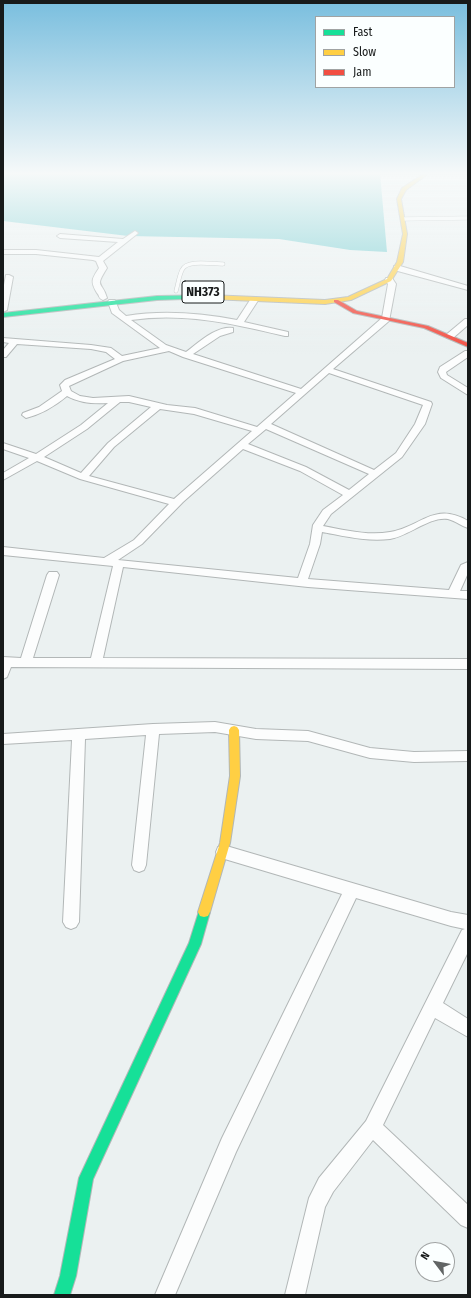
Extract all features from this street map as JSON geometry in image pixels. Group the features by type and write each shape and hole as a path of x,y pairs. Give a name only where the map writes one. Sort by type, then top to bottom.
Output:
{"main road":[{"name":"NH373","path":"3,315 70,306 176,297 325,302 349,299 389,280 400,262 405,234"},
{"name":"NH373","path":"3,310 176,291 329,296 348,293 373,282 384,274 390,261"},
{"path":"336,301 355,312 409,322 450,336 468,345"},
{"path":"62,1295 68,1276 86,1178 195,944 223,852 235,776 234,730"}],"street":[{"path":"99,260 134,234"},
{"path":"60,236 125,241"},
{"path":"3,252 36,252 88,256 99,260 103,268 95,282 96,287 102,294 103,298"},
{"path":"397,268 468,288"},
{"path":"3,310 5,285 9,277"},
{"path":"106,562 138,542 175,503 386,319 392,284 389,280"},
{"path":"239,323 255,300"},
{"path":"112,302 115,311 124,319 139,328 163,347 302,392"},
{"path":"124,319 150,315 190,316 239,323 285,334"},
{"path":"450,336 468,321"},
{"path":"186,355 217,334 230,330"},
{"path":"3,340 91,347 108,350 120,359"},
{"path":"3,355 16,340"},
{"path":"169,349 120,359 64,385 67,392 77,398 93,401 129,399 158,406 195,411 262,428 376,474"},
{"path":"468,353 443,369 442,372 444,376 468,392"},
{"path":"302,582 315,544 318,525 327,512 399,455 420,424 428,404 327,370"},
{"path":"26,415 37,412 67,392"},
{"path":"3,477 84,427 118,399"},
{"path":"82,477 111,445 158,406"},
{"path":"242,445 303,469 349,494"},
{"path":"3,446 82,477 175,503"},
{"path":"317,528 370,536 386,536 397,534 437,516 453,517 468,525"},
{"path":"3,551 302,582 468,595"},
{"path":"96,662 119,563"},
{"path":"453,594 468,566"},
{"path":"26,661 53,575"},
{"path":"3,674 5,662 26,661 468,664"},
{"path":"3,739 154,729 214,727 256,734 308,736 370,753 414,757 468,756"},
{"path":"139,865 154,729"},
{"path":"70,922 79,735"},
{"path":"223,852 451,919 468,922"},
{"path":"165,1295 228,1145 352,890"},
{"path":"295,1295 316,1204 326,1185 372,1127 468,935"},
{"path":"432,1006 468,1029"},
{"path":"372,1127 468,1218"}],"lane":[{"path":"176,291 182,268 184,266 193,263 223,264"}],"water":[{"path":"108,234 385,234 387,252 350,250 279,239 128,236"}],"traffic: fast":[{"path":"3,315 157,298 210,297"},
{"path":"62,1295 68,1276 86,1178 195,944 204,912"}],"traffic: slow":[{"path":"210,297 325,302 349,299 389,280 400,262 405,234"},
{"path":"204,912 225,843 235,776 234,730"}],"traffic: jam":[{"path":"336,301 355,312 426,327 468,345"}]}
